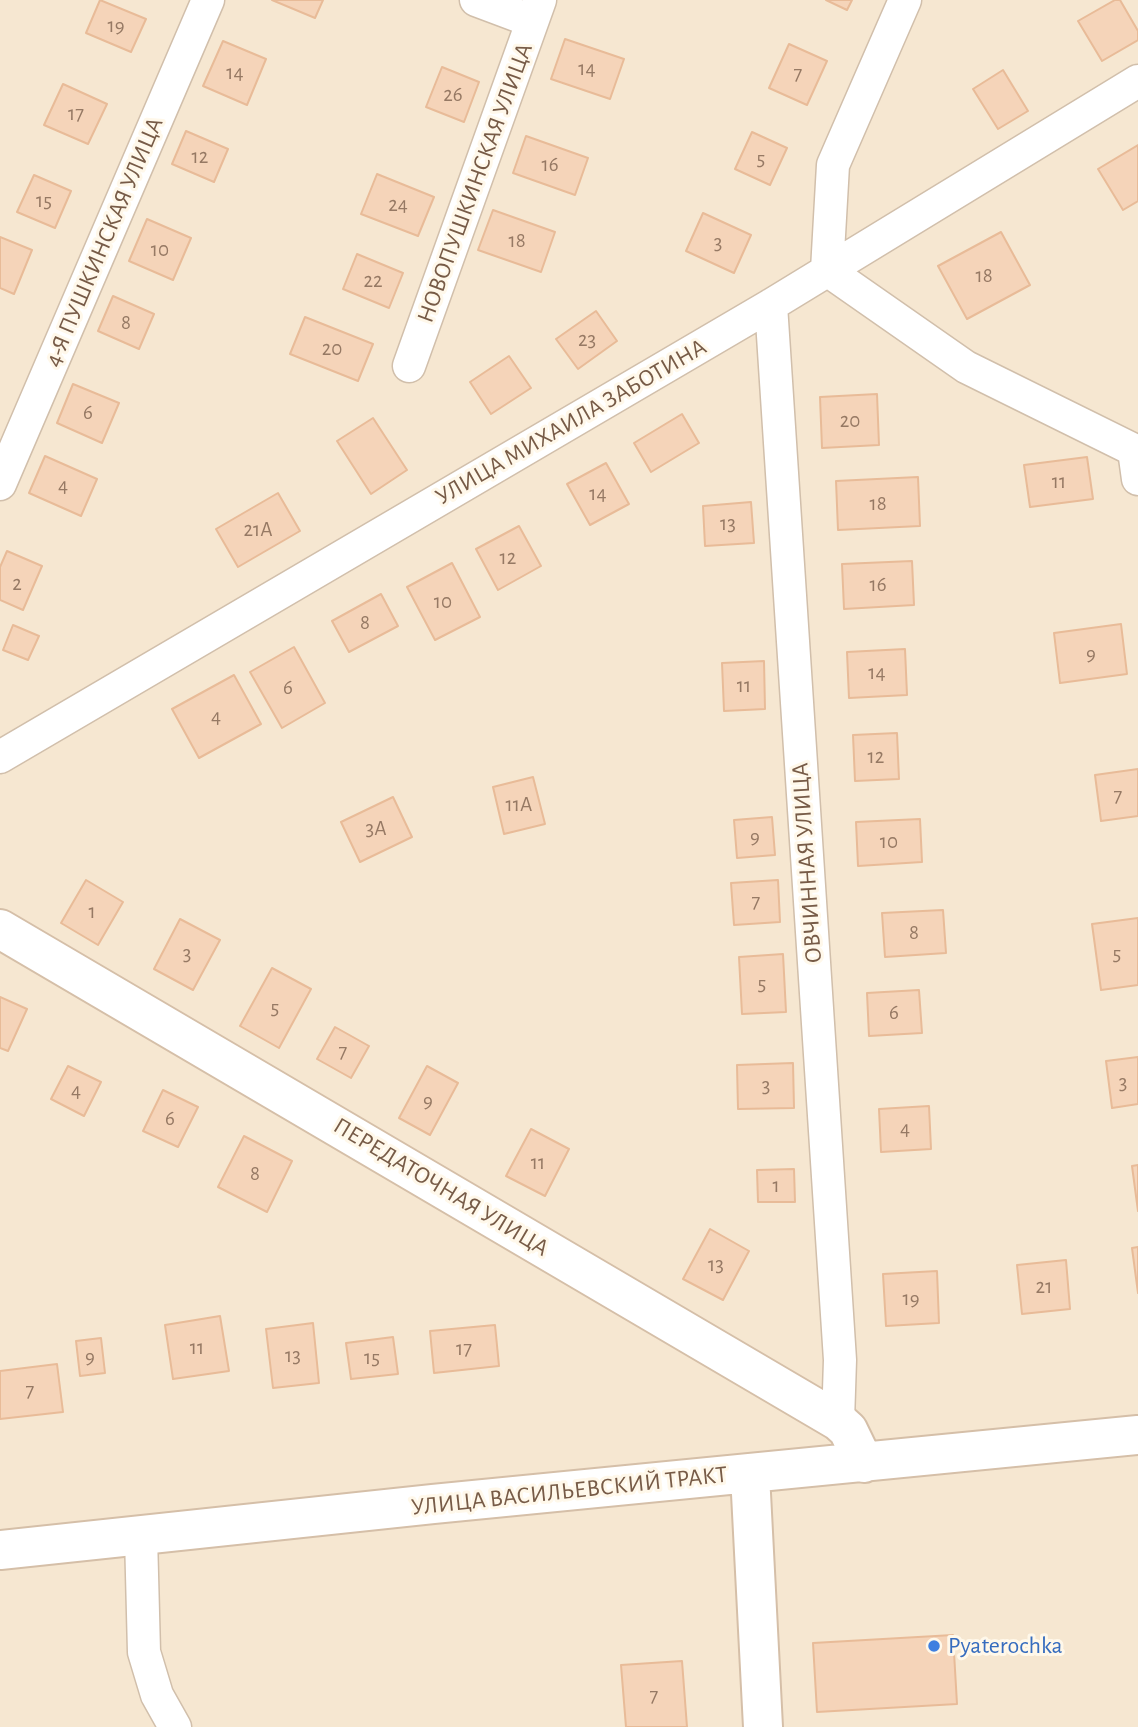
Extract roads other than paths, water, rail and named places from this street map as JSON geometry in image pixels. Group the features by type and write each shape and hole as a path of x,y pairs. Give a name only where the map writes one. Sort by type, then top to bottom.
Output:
{"main road":[{"name":"ПЕРЕДАТОЧНАЯ УЛИЦА","path":"0,929 838,1421 848,1430 864,1463"},
{"name":"УЛИЦА ВАСИЛЬЕВСКИЙ ТРАКТ","path":"0,1550 1138,1435"},
{"path":"750,1474 763,1727"}],"street":[{"name":"4-Я ПУШКИНСКАЯ УЛИЦА","path":"0,484 208,0"},
{"path":"477,0 536,11"},
{"path":"905,0 833,165 828,270 967,367 1136,465"},
{"name":"НОВОПУШКИНСКАЯ УЛИЦА","path":"410,366 536,11"},
{"name":"УЛИЦА МИХАИЛА ЗАБОТИНА","path":"0,757 771,305 1138,81"},
{"name":"ОВЧИННАЯ УЛИЦА","path":"771,305 840,1360 838,1421"},
{"path":"141,1535 145,1652 157,1695 175,1727"}],"place":[{"name":"Pyaterochka","path":"934,1646"}]}
